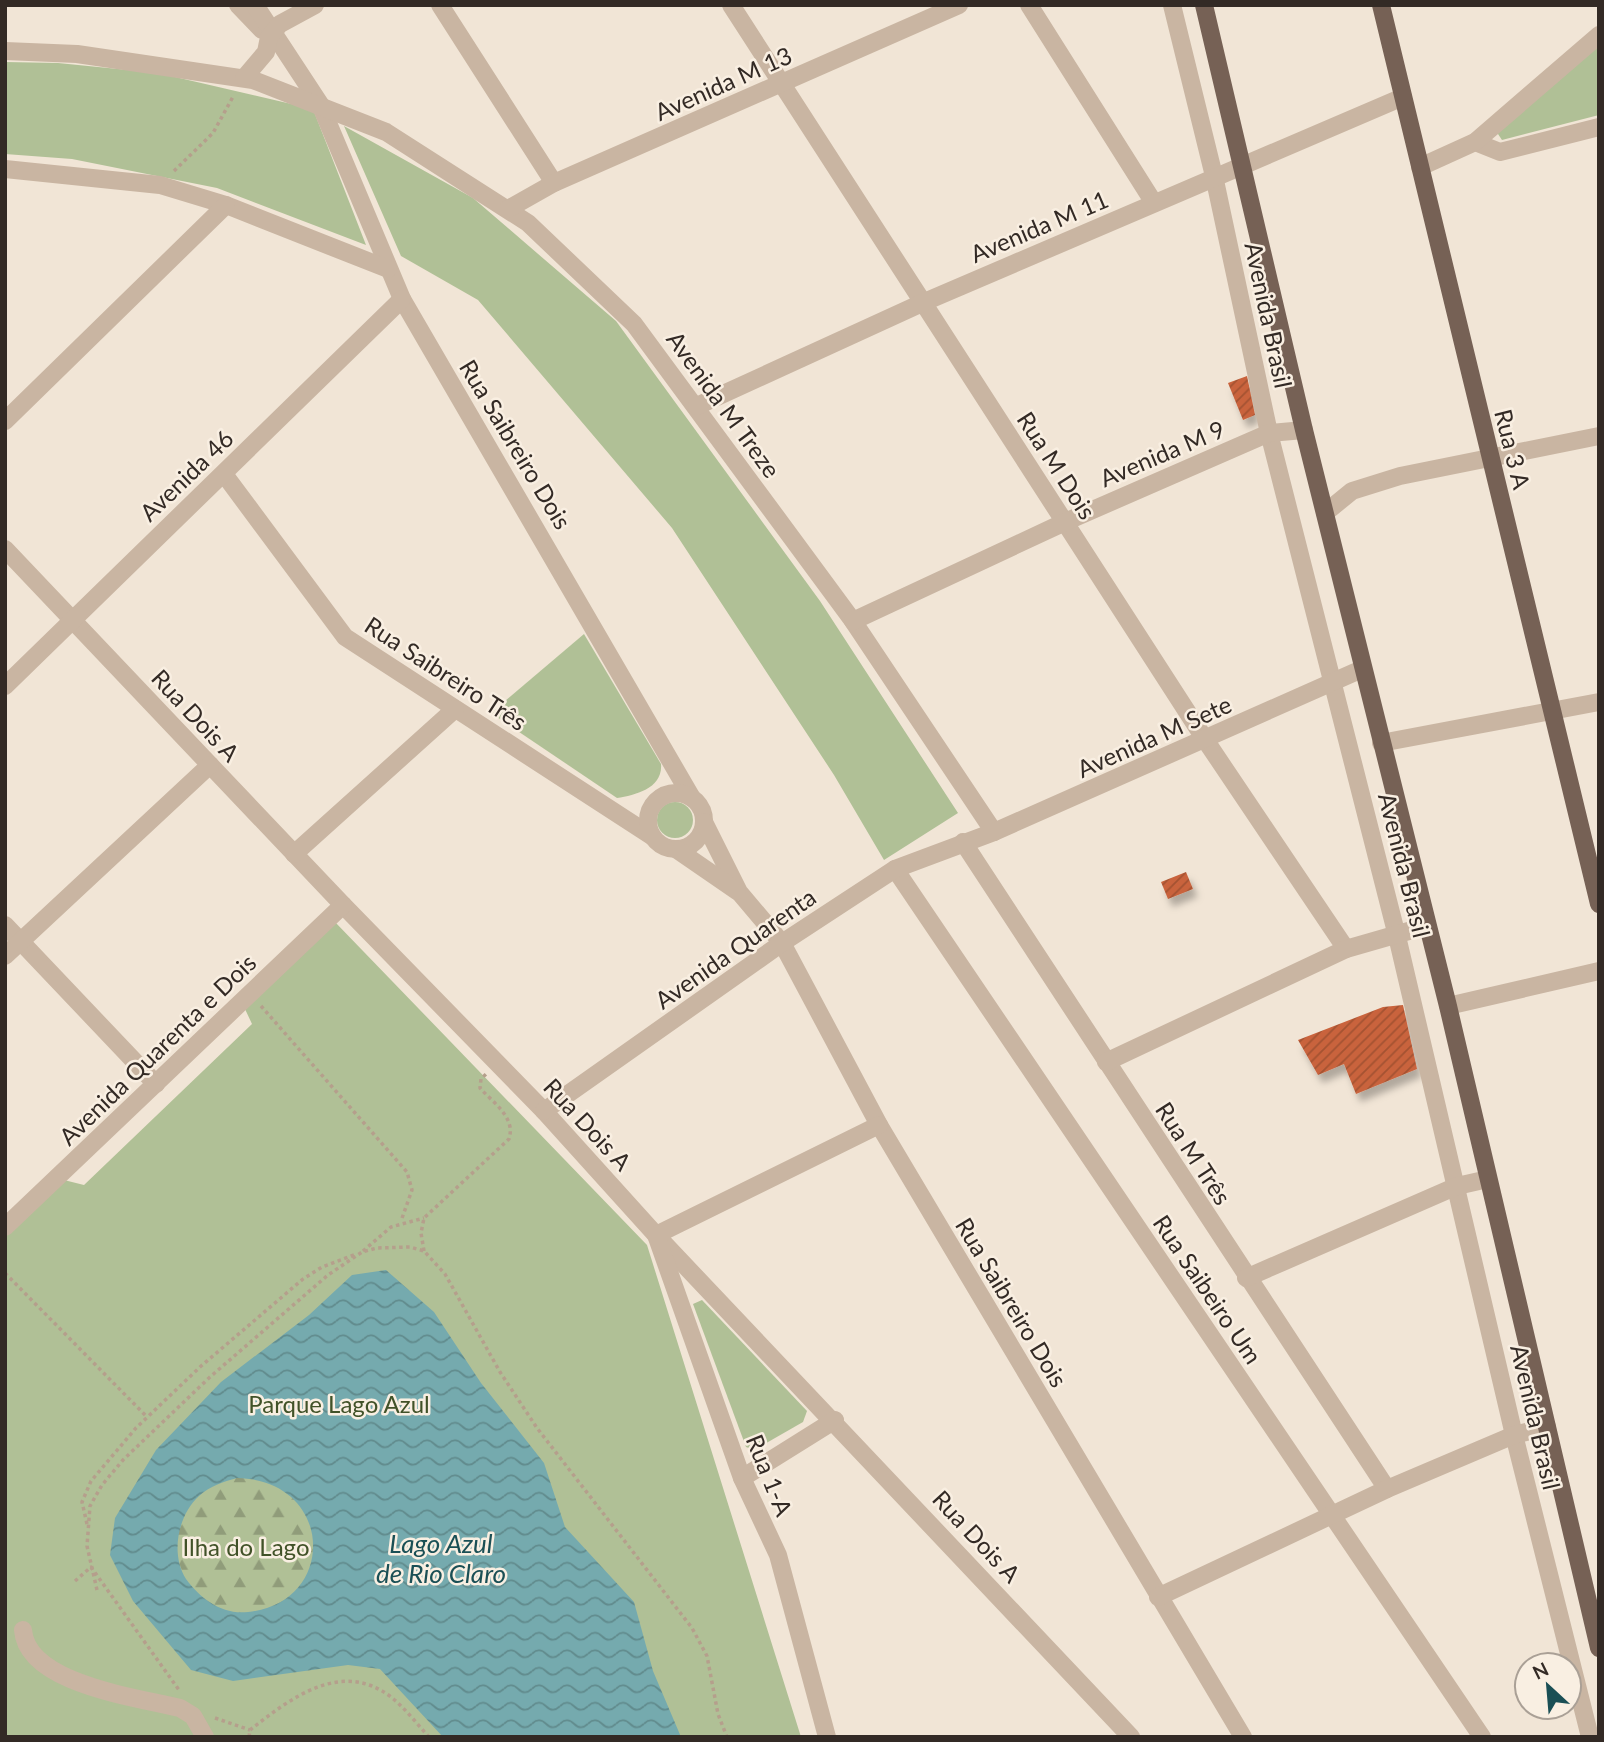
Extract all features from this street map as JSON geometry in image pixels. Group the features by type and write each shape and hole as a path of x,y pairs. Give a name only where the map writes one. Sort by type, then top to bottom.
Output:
{"main road":[{"name":"Avenida Brasil","path":"1204,5 1304,430 1448,1006 1599,1648"},
{"name":"Rua 3 A","path":"1381,5 1599,904"}],"street":[{"path":"237,5 271,34"},
{"path":"255,5 271,34"},
{"path":"244,78 266,52 271,34 289,17 314,5"},
{"path":"440,5 554,183"},
{"name":"Rua M Dois","path":"731,5 1206,741 1346,949"},
{"name":"Avenida M 13","path":"508,209 554,183 959,5"},
{"path":"1029,5 1154,202"},
{"name":"Avenida Brasil","path":"1172,5 1213,176 1269,433 1396,932 1514,1435 1590,1737"},
{"name":"Rua Saibreiro Dois","path":"271,34 320,104 402,299 692,798"},
{"path":"1420,167 1475,142 1599,35"},
{"name":"Avenida M Treze","path":"5,51 77,54 244,78 320,104 386,132 508,209 570,261 634,324 853,621 993,832"},
{"name":"Avenida M 11","path":"697,406 922,303 1242,163 1403,97"},
{"path":"1475,142 1500,152 1599,127"},
{"path":"5,169 160,185 226,205 388,269"},
{"path":"5,421 226,205"},
{"name":"Avenida 46","path":"5,686 402,299"},
{"name":"Avenida M 9","path":"853,621 1065,522 1269,433 1304,430"},
{"path":"1325,513 1352,491 1400,477 1599,436"},
{"name":"Rua Saibreiro Três","path":"224,474 340,632 653,837"},
{"name":"Rua Dois A","path":"5,549 343,905 544,1111 656,1235 835,1420 1131,1737"},
{"name":"Avenida M Sete","path":"963,842 993,832 1206,741 1363,669"},
{"path":"1381,743 1599,702"},
{"path":"294,853 455,709"},
{"path":"5,956 210,765"},
{"path":"684,794 692,798 703,813 704,822 699,838 692,844 676,849 659,844 653,837 648,818 651,809 665,795 684,794"},
{"name":"Rua Saibreiro Três","path":"620,816 648,818"},
{"name":"Rua Saibreiro Dois","path":"704,822 739,892 782,943 879,1125 1243,1737"},
{"name":"Avenida Quarenta","path":"544,1111 782,943 895,869 963,842"},
{"name":"Rua M Três","path":"963,842 1246,1278 1387,1489"},
{"name":"Rua Saibreiro Dois","path":"676,849 739,892"},
{"name":"Rua Saibeiro Um","path":"895,869 1482,1737"},
{"name":"Avenida Quarenta e Dois","path":"5,1227 343,905"},
{"path":"5,925 156,1084"},
{"path":"1106,1062 1346,949 1396,932 1426,926"},
{"path":"1448,1006 1599,971"},
{"path":"656,1235 879,1125"},
{"path":"1246,1278 1457,1186 1488,1179"},
{"name":"Rua 1-A","path":"656,1235 742,1478 778,1555 827,1737"},
{"path":"742,1478 835,1420"},
{"path":"1158,1597 1387,1489 1514,1435 1547,1427"},
{"path":"23,1630 24,1641 32,1653 62,1678 180,1708 193,1716 205,1737"}],"path":[{"path":"160,185 213,133 244,78"},
{"path":"250,994 407,1172 411,1190 401,1222"},
{"path":"87,1526 90,1506 102,1485 155,1428 313,1287 401,1222 424,1218 509,1139 512,1130 509,1119 480,1088 481,1079 496,1062"},
{"path":"424,1218 421,1233 424,1251 446,1274 500,1373 537,1428 692,1628 707,1656 718,1714 727,1737"},
{"path":"97,1590 82,1502 91,1481 147,1417 303,1279 322,1266 362,1252 395,1247 424,1251"},
{"path":"5,1273 147,1417"},
{"path":"75,1581 91,1567"},
{"path":"91,1567 181,1692"},
{"path":"249,1737 250,1730 279,1707 324,1683 343,1679 371,1685 391,1698 429,1737"},
{"path":"211,1716 230,1726 250,1730"}],"green space":[{"path":"1599,45 1599,115 1502,140 1496,131"},
{"path":"5,62 58,63 158,73 313,109 366,245 217,188 72,159 5,154"},
{"path":"344,126 473,198 616,321 820,601 958,813 884,860 834,775 672,528 478,300 401,256"},
{"path":"584,634 661,764 658,779 653,785 632,795 617,798 491,713"},
{"path":"675,802 688,807 693,820 688,833 675,838 662,833 657,820 662,807"},
{"name":"Parque Lago Azul","path":"335,922 647,1245 801,1737 5,1737 5,1236 64,1180 84,1185 252,1024 245,1009"},
{"path":"702,1300 807,1411 803,1422 754,1450 746,1447 693,1304"},
{"name":"Ilha do Lago","path":"245,1477 271,1483 293,1497 307,1519 313,1545 307,1571 293,1593 271,1607 245,1613 219,1607 197,1593 183,1571 177,1545 183,1519 197,1497 219,1483"}],"water":[{"name":"Lago Azul de Rio Claro","path":"386,1270 434,1312 481,1383 544,1463 565,1527 634,1602 653,1671 681,1737 443,1737 380,1669 348,1665 233,1681 191,1670 133,1601 110,1555 115,1518 156,1450 221,1382 309,1315 352,1275","holes":["237,1478 269,1484 293,1499 307,1519 313,1542 310,1566 298,1588 277,1604 248,1612 229,1611 198,1593 186,1579 178,1558 181,1524 192,1504 203,1493 217,1485"]}],"building":[{"path":"1247,376 1255,415 1243,420 1228,383"},
{"path":"1186,872 1193,889 1168,899 1161,882"},
{"path":"1403,1005 1417,1069 1356,1094 1344,1064 1318,1075 1298,1040 1383,1007"}]}
